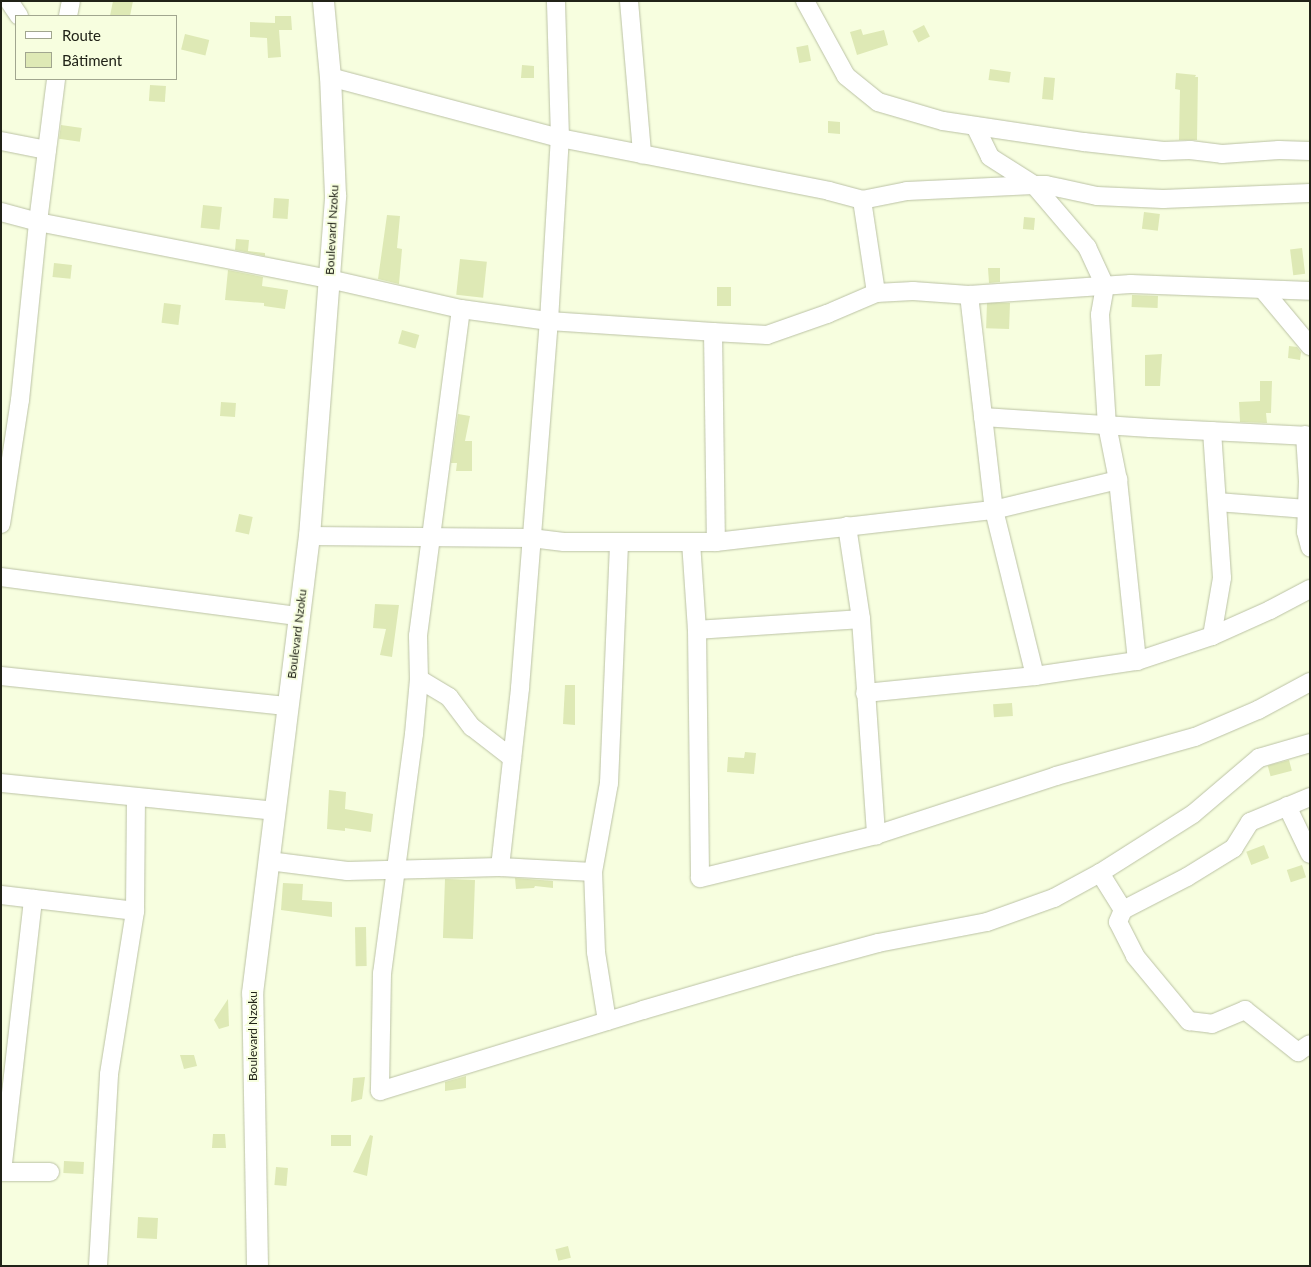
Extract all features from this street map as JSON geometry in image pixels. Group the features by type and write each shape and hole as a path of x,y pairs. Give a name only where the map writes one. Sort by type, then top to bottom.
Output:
{"street":[{"path":"9,1 18,15"},
{"path":"68,15 71,1"},
{"name":"Boulevard Nzoku","path":"253,1265 252,993 310,536 335,195 330,77 323,1"},
{"path":"500,867 520,688 549,321 560,138 556,1"},
{"path":"629,1 642,154"},
{"path":"805,1 846,76 878,102 943,121 1084,142 1163,151 1190,150 1222,154 1279,150 1310,151"},
{"path":"330,77 560,138 829,191 862,200 907,191 1034,185 1046,185 1097,196 1163,199 1310,193"},
{"path":"1,524 20,400 38,222 56,80"},
{"path":"975,126 990,157 1034,185 1087,247 1105,286 1100,315 1107,425 1118,480 1137,661"},
{"path":"1,141 47,150"},
{"path":"862,200 876,293"},
{"path":"1,212 38,222 329,279 461,309 549,321 713,332 767,335 827,314 876,293 913,291 968,296 1131,284 1310,291"},
{"path":"1264,290 1310,346"},
{"path":"968,296 994,510 1035,676"},
{"path":"461,309 418,636 419,679 382,973 380,1091 607,1021 878,943 987,922 1054,898 1100,873 1193,814 1259,758 1310,743"},
{"path":"713,332 716,542"},
{"path":"983,417 1307,436 1309,482 1306,532 1310,547"},
{"path":"1212,431 1222,578 1212,636"},
{"path":"310,536 532,538 564,542 716,542 994,510 1118,480"},
{"path":"1217,502 1307,509"},
{"path":"847,526 861,619 876,835"},
{"path":"607,1021 596,952 593,872 608,783 620,542"},
{"path":"691,542 697,630 700,878 876,835 1056,776 1195,737 1258,710 1310,682"},
{"path":"1,577 299,616"},
{"path":"865,693 1035,676 1137,661 1212,636 1310,589"},
{"path":"697,630 861,619"},
{"path":"1,676 288,706"},
{"path":"419,679 449,697 472,727 512,758"},
{"path":"1,783 275,811"},
{"path":"1310,796 1250,822 1234,848 1187,877 1124,910 1118,922 1135,956 1189,1022 1212,1024 1245,1010 1298,1052 1310,1044"},
{"path":"98,1266 109,1074 135,911 136,797"},
{"path":"1287,806 1310,854"},
{"path":"268,861 347,872 500,867 593,872"},
{"path":"1100,873 1124,910"},
{"path":"1,895 135,911"},
{"path":"33,899 1,1172 50,1172"}],"building":[{"path":"113,1 133,1 130,15 110,15"},
{"path":"275,16 291,16 292,30 279,30 281,57 268,58 267,38 250,37 250,22 275,23"},
{"path":"924,25 930,37 918,42 912,31"},
{"path":"861,29 863,35 884,30 888,45 857,55 850,32"},
{"path":"185,34 209,40 205,56 181,50"},
{"path":"808,45 811,61 799,63 796,47"},
{"path":"522,65 534,66 534,78 521,78"},
{"path":"990,69 1011,72 1009,83 988,80"},
{"path":"1176,73 1196,75 1195,77 1198,77 1197,140 1179,140 1180,90 1175,89"},
{"path":"1044,77 1055,78 1053,100 1042,99"},
{"path":"150,85 166,86 165,102 149,101"},
{"path":"828,121 840,122 840,134 828,133"},
{"path":"61,125 82,128 80,142 59,139"},
{"path":"274,198 289,199 288,219 273,218"},
{"path":"203,205 222,207 219,230 201,228"},
{"path":"1144,212 1160,214 1158,231 1142,229"},
{"path":"387,215 400,216 397,248 402,249 399,284 378,279"},
{"path":"1024,217 1035,218 1034,230 1023,229"},
{"path":"236,239 249,240 248,251 265,253 265,256 235,250"},
{"path":"1302,248 1305,274 1293,275 1290,249"},
{"path":"460,259 487,262 483,298 456,295"},
{"path":"54,263 72,265 70,279 53,277"},
{"path":"988,268 1000,268 1000,282 989,283"},
{"path":"228,270 263,277 262,286 288,290 285,309 264,306 264,303 225,300"},
{"path":"717,287 731,287 731,306 717,306"},
{"path":"1132,295 1158,296 1158,308 1132,307"},
{"path":"987,302 1010,303 1009,329 986,328"},
{"path":"164,303 181,305 178,325 162,323"},
{"path":"402,330 419,335 415,348 398,343"},
{"path":"1289,346 1297,347 1301,352 1300,360 1288,358"},
{"path":"1162,354 1160,386 1145,386 1145,355"},
{"path":"1260,381 1272,381 1271,413 1266,413 1267,423 1240,422 1239,402 1260,401"},
{"path":"221,402 236,403 235,417 220,416"},
{"path":"458,414 470,416 465,441 472,441 472,471 456,471 457,463 451,463"},
{"path":"239,514 253,517 249,535 235,532"},
{"path":"375,604 399,605 392,657 380,655 386,629 373,628"},
{"path":"565,685 575,685 575,725 563,724"},
{"path":"1012,703 1013,716 994,717 993,704"},
{"path":"745,752 756,753 754,774 727,772 728,757 744,758"},
{"path":"1289,760 1292,771 1271,776 1268,766"},
{"path":"329,790 346,792 345,809 373,814 371,832 345,828 345,831 327,829"},
{"path":"1264,845 1269,858 1251,865 1246,852"},
{"path":"1302,865 1306,877 1291,882 1287,870"},
{"path":"515,878 553,881 553,888 535,886 534,888 516,889"},
{"path":"445,879 475,880 473,939 443,938"},
{"path":"283,883 303,884 302,900 332,902 332,917 281,910"},
{"path":"355,927 366,927 367,966 356,966"},
{"path":"228,999 229,1026 219,1029 214,1020"},
{"path":"180,1055 194,1055 197,1066 184,1069"},
{"path":"466,1076 466,1088 445,1091 445,1082"},
{"path":"365,1077 362,1099 351,1102 353,1078"},
{"path":"213,1134 225,1134 226,1148 212,1148"},
{"path":"331,1135 351,1135 351,1146 331,1146"},
{"path":"370,1135 373,1136 367,1176 353,1172"},
{"path":"64,1161 84,1162 83,1174 63,1173"},
{"path":"276,1167 288,1168 286,1186 274,1185"},
{"path":"138,1217 158,1218 157,1239 137,1238"},
{"path":"568,1246 571,1258 558,1261 555,1249"}]}
